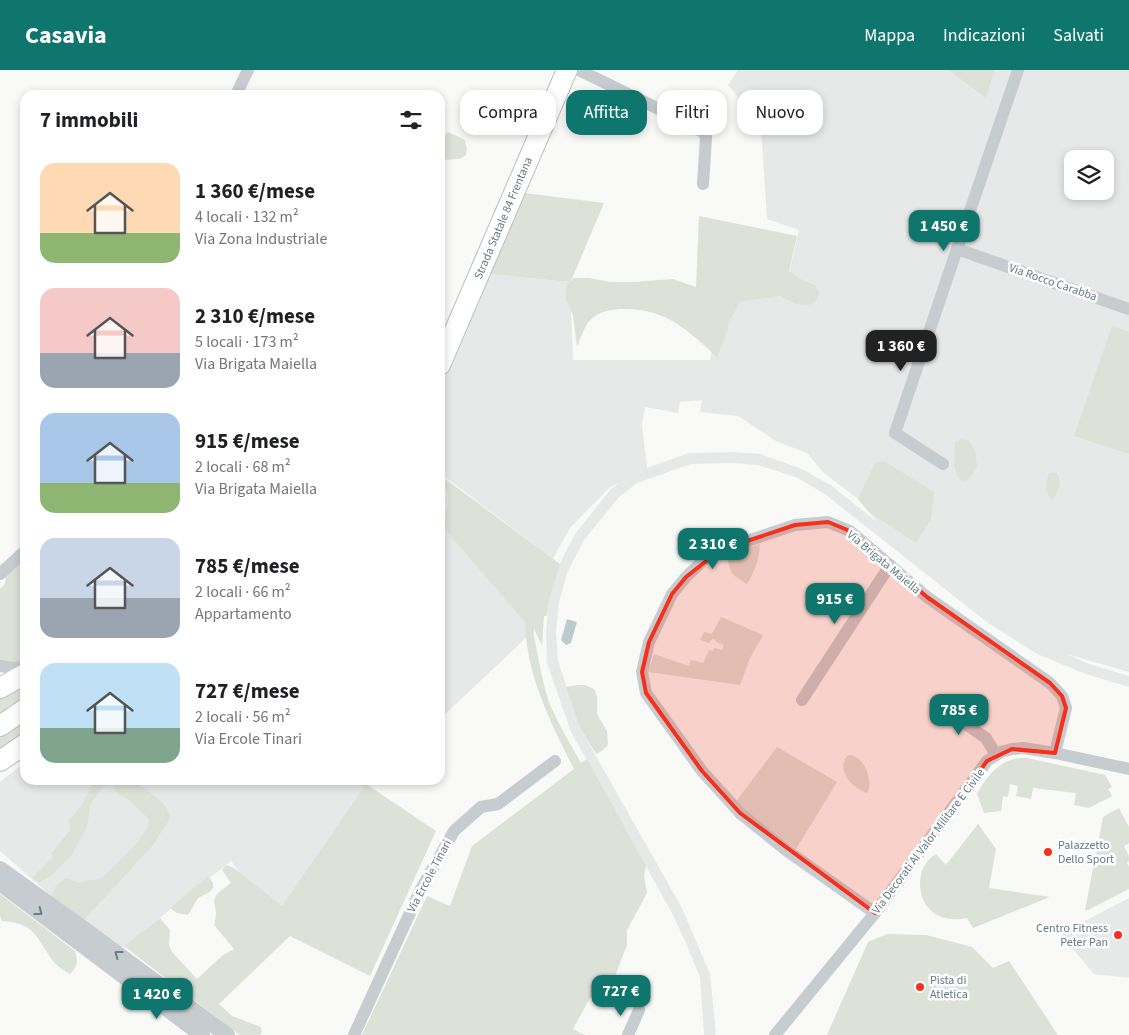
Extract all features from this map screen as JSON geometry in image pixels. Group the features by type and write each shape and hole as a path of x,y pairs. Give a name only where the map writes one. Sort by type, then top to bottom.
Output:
{"main road":[{"name":"Strada Statale 84 Frentana","path":"445,353 567,70"},
{"path":"0,688 20,677"},
{"path":"0,726 20,712"},
{"path":"0,761 20,747"}],"street":[{"path":"238,90 248,70"},
{"path":"579,70 669,114 676,124 681,127 703,131 706,137 703,184"},
{"path":"942,464 895,433 1018,70"},
{"name":"Via Rocco Carabba","path":"957,249 1129,309"},
{"name":"Via Brigata Maiella","path":"875,913 786,850 740,813 702,771 646,693 642,672 649,642 672,594 686,577 708,556 720,550 795,525 828,522 850,531 927,597 1050,683 1062,696 1066,708 1055,753"},
{"path":"0,574 20,556"},
{"path":"802,700 890,565"},
{"path":"0,666 20,667"},
{"path":"936,704 986,738 996,755"},
{"name":"Via Decorati Al Valor Militare E Civile","path":"776,1035 875,913 987,761 1012,748 1023,748 1129,769"},
{"name":"Via Ercole Tinari","path":"354,1035 420,891 454,831 481,807 498,804 555,761"},
{"path":"0,869 227,1035"},
{"path":"0,883 202,1035"},
{"path":"628,1035 639,1010"}],"highlighted area":[{"path":"828,522 850,531 927,597 1050,683 1062,696 1066,708 1055,753 1012,749 987,761 875,913 740,813 702,771 646,693 642,672 649,642 672,594 686,577 720,550 795,525"}],"shaded area":[{"path":"738,70 948,70 986,98 995,70 1129,70 1129,672 1067,654 1089,664 1129,676 1129,687 1086,674 1037,654 988,623 826,495 798,478 758,465 732,463 691,464 637,483 619,497 584,540 567,573 559,602 556,632 558,661 580,728 682,908 710,974 716,1033 715,1035 704,1035 700,977 685,941 672,913 571,732 547,663 546,632 549,600 557,569 575,534 611,489 620,482 610,487 570,528 553,559 445,477 445,373 489,274 570,282 573,360 710,360 720,305 784,295 799,230 767,219 762,135 823,135 823,90 737,90 737,96 728,85","holes":["702,400 700,412 738,416 776,441 807,453 824,473 858,499 877,522 832,486 802,469 760,454 733,452 689,453 647,468 642,424 645,407 678,413 680,402"]},
{"path":"948,70 995,70 986,98"},
{"path":"448,132 465,140 466,155 460,159 445,160 445,135"},
{"path":"525,193 604,203 571,281 574,278 589,278 610,282 673,279 696,287 699,216 797,236 789,271 798,278 816,286 819,292 817,300 809,305 796,304 780,296 740,302 729,322 717,357 696,338 675,323 651,312 638,310 616,309 597,315 586,327 577,347 573,315 566,299 566,286 570,282 489,274"},
{"path":"1112,326 1129,332 1129,454 1074,436"},
{"path":"961,439 969,441 975,451 977,466 971,477 964,482 957,474 954,464 955,443"},
{"path":"884,461 934,492 931,519 916,543 868,511 858,499 875,463"},
{"path":"1049,473 1057,473 1059,477 1059,484 1052,500 1046,488"},
{"path":"445,479 560,564 549,600 547,616 544,616 542,646 534,629 547,697 557,720 581,763 587,759 646,866 644,876 647,893 627,930 627,945 612,984 599,982 573,1029 585,1035 362,1035 427,896 450,906 472,846 574,769 541,698 535,680 526,642 525,622 445,529 445,515 448,502"},
{"path":"445,485 450,495 445,513"},
{"path":"445,522 486,563 525,622 526,638 445,714"},
{"path":"760,544 756,565 747,584 732,572 726,554"},
{"path":"20,560 20,662 0,663 0,589 5,584 6,575"},
{"path":"721,617 763,635 750,658 740,685 648,672 654,654 689,666 691,660 703,663 709,650 713,651 714,648 722,650 724,645 716,642 716,640 712,639 709,643 700,640 704,632 712,634"},
{"path":"567,619 577,622 571,643 566,645 561,640"},
{"path":"585,685 594,689 597,696 597,714 607,731 608,745 596,754 580,728 566,687"},
{"path":"20,686 20,700 0,714 0,699"},
{"path":"20,720 20,735 0,749 0,734"},
{"path":"777,747 837,782 796,849 734,804"},
{"path":"848,755 859,759 866,770 869,782 867,793 851,783 844,772 844,761"},
{"path":"1027,758 1105,775 1112,787 1108,789 1112,796 1089,808 1074,805 1076,793 1033,788 1031,799 1016,796 1018,786 1010,784 1008,797 1003,796 1001,811 984,813 977,794 987,779 1000,765 1015,759"},
{"path":"20,766 20,785 365,785 282,907 241,874 231,861 122,948 52,897 0,851 0,782"},
{"path":"92,785 111,785 102,788 90,805 85,831 71,856 51,876 40,882 32,878 53,857 51,854 70,830 69,820 81,806"},
{"path":"111,785 140,785 164,804 171,817 153,845 83,921 52,897 54,888 66,878 80,883 100,879 138,842 147,828 149,819 129,800 117,793"},
{"path":"365,785 436,831 370,976 290,936 219,1004 232,1016 261,1027 262,1033 260,1035 240,1035 124,946 160,918 170,930 169,945 172,952 197,979 223,955 234,949 214,925 216,917 215,899 231,883 222,870 226,865 234,868 282,906"},
{"path":"1119,808 1129,827 1129,843 1124,846 1129,856 1127,863 1129,867 1129,889 1085,910 1103,817"},
{"path":"978,824 996,849 989,888 1050,897 973,928 967,918 949,919 934,913 924,902 920,881 925,864 929,860 936,854 946,865"},
{"path":"208,876 213,883 213,888 210,892 198,898 188,915 177,913 170,908"},
{"path":"0,894 75,951 77,963 70,974 56,964 39,939 29,929 14,922 2,921 0,916"},
{"path":"1129,898 1129,978 1094,974 1060,934"},
{"name":"Pista di Atletica","path":"887,934 926,935 972,947 993,968 1009,961 1058,1035 827,1035 868,942"}],"place":[{"name":"Palazzetto Dello Sport","path":"1048,852"},
{"name":"Centro Fitness Peter Pan","path":"1118,935"},
{"name":"Pista di Atletica","path":"920,987"}]}
